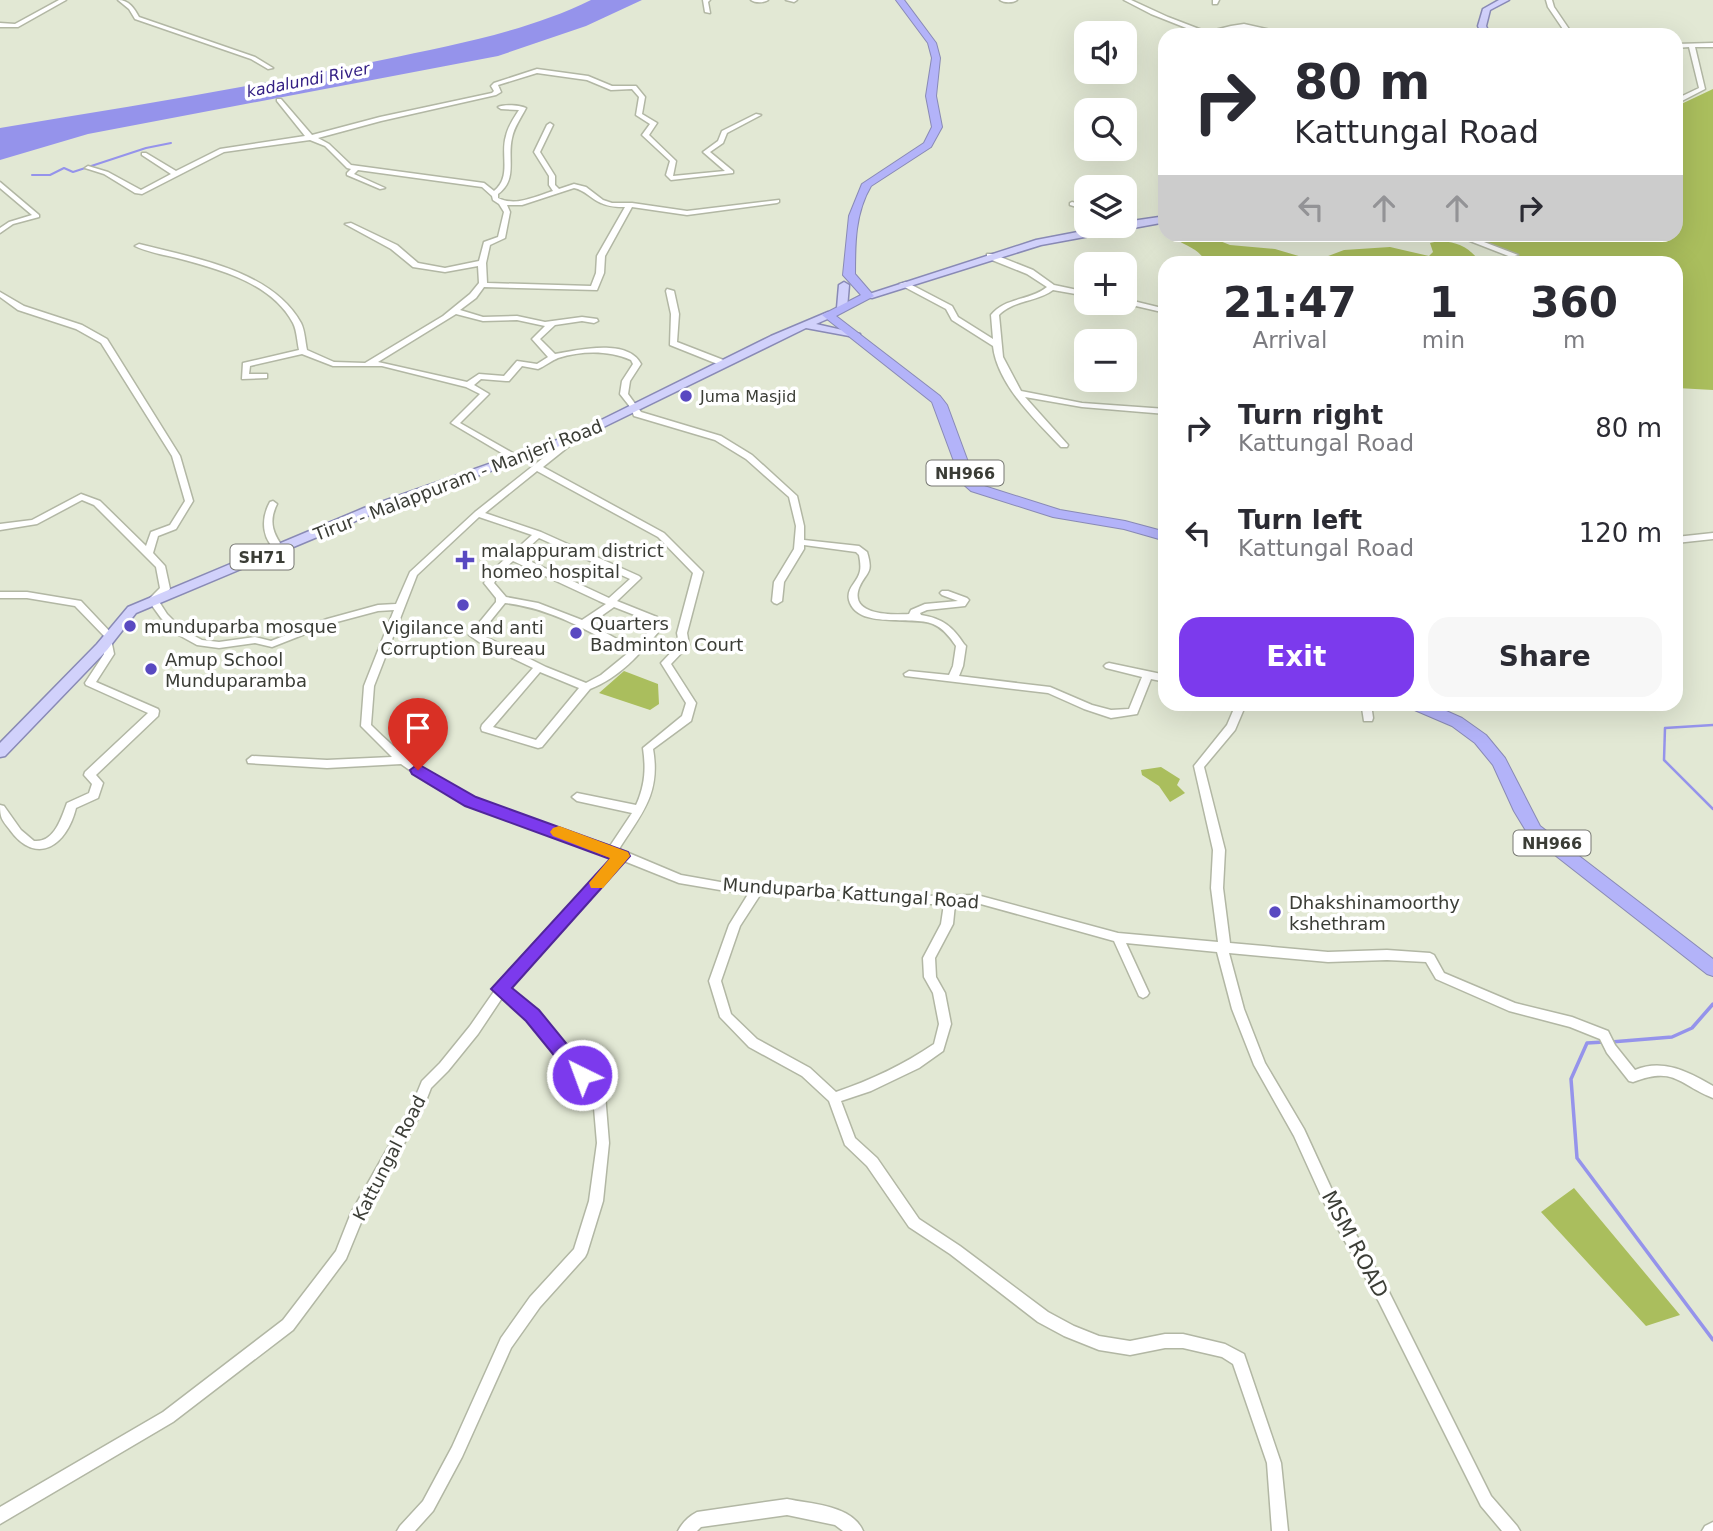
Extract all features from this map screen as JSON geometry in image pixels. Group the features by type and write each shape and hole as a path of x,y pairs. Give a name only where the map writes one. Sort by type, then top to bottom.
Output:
{"highway":[{"path":"862,298 840,275 845,212 853,190 860,182 921,142 929,127 923,96 929,58 923,43 891,0"},
{"path":"847,282 854,215 862,192 867,184 928,145 937,127 931,96 936,58 932,43 900,0"},
{"name":"Tirur - Malappuram - Manjeri Road","path":"828,315 862,298"},
{"name":"NH966","path":"828,315 941,405 969,483 976,488 1058,514 1125,525 1158,535"},
{"name":"NH966","path":"1432,711 1467,726 1489,746 1506,774 1521,812 1534,830 1713,969"}],"main road":[{"path":"1485,28 1483,20 1487,9 1499,1"},
{"name":"Tirur - Malappuram - Manjeri Road","path":"1137,224 1158,220"},
{"name":"Tirur - Malappuram - Manjeri Road","path":"862,298 990,256 1074,235"},
{"path":"842,308 847,282 884,290"},
{"name":"Tirur - Malappuram - Manjeri Road","path":"0,752 132,610 368,511 575,437 723,363 828,315"},
{"path":"804,324 856,335"}],"street":[{"path":"0,25 11,27 19,24 63,0"},
{"path":"121,0 137,18 253,58 270,68"},
{"path":"707,0 708,12"},
{"path":"754,0 765,0"},
{"path":"1003,0 1014,0"},
{"path":"1127,0 1133,6 1159,14 1188,28"},
{"path":"1549,0 1565,28"},
{"path":"1230,28 1250,28"},
{"path":"1683,46 1713,45"},
{"path":"1683,98 1702,89 1692,47"},
{"path":"89,168 106,173 139,192 222,150 312,138 380,119 494,94 498,92 494,86 496,84 537,71 588,78 611,88 634,87 642,97 639,115 654,123 645,135 673,161 669,175 676,178 731,172 706,152 721,142 724,132 758,115"},
{"path":"279,100 312,138 327,145 349,167 484,185 507,212 501,238 486,244 482,263 484,284"},
{"path":"494,194 508,182 510,172 505,157 509,136 523,108 501,107"},
{"path":"550,125 537,152 552,176 554,189 558,192"},
{"path":"144,154 174,173"},
{"path":"357,168 349,174 382,188"},
{"path":"0,184 14,195 23,208 37,216 11,223 0,231"},
{"path":"502,204 520,204 581,186 605,203 687,213 777,201"},
{"path":"367,365 455,311 484,284 594,288 600,273 601,256 630,205"},
{"path":"349,223 394,247 416,265 445,270 482,263"},
{"path":"1477,242 1514,255"},
{"path":"139,246 204,263 245,279 280,298 296,319 303,340 303,352"},
{"path":"990,256 1030,272 1052,287 1074,291"},
{"path":"903,284 949,308 954,318 995,344"},
{"path":"1052,287 1045,294 1031,300 1007,304 998,309 995,315 999,326 995,344 1005,371 1019,393 1064,445"},
{"path":"670,291 675,314 673,343 723,363"},
{"path":"0,293 21,308 79,327 104,341 176,456 189,501 173,527 154,534 148,554"},
{"path":"1137,304 1158,309"},
{"path":"455,311 483,319 517,318 553,323 582,319 594,321"},
{"path":"553,323 537,339 553,357"},
{"path":"469,385 479,376 506,379 520,363 538,367 553,357 588,350 617,349 634,358 637,364 626,381 624,394 637,414 718,438 749,457 793,496 799,549 779,582 776,601"},
{"path":"264,376 244,377 246,365 303,352 333,364 383,364 469,385 485,394 455,423 515,458"},
{"path":"1019,393 1082,405 1158,411"},
{"path":"575,437 478,514 413,574 369,686 366,726 404,760 471,802 617,854"},
{"name":"Kattungal Road","path":"0,1516 168,1417 288,1325 341,1255 356,1217 418,1107 426,1085 474,1030 500,989 617,854 652,779 648,748 687,718 691,703 666,663 684,645 682,634 698,572 661,535 538,468"},
{"path":"0,527 34,522 80,497 97,503 160,566 164,589 153,600 180,632 200,643 219,645 255,640 272,644 330,621 378,608 398,607"},
{"path":"273,504 267,514 268,535 280,550"},
{"path":"478,514 538,534 636,578 612,602 582,625"},
{"path":"501,600 489,583 512,557 538,534"},
{"path":"1683,539 1713,536"},
{"path":"800,542 859,549 864,554 865,571 854,591 858,607 881,618 917,616 948,626 961,646 953,679"},
{"path":"512,557 654,619 657,628 601,683 586,687 538,744 486,728 539,667"},
{"path":"917,616 915,612 925,607 956,605 964,600 945,593"},
{"path":"0,595 27,595 78,603 108,638 108,654 90,683 153,710 154,713 89,775 98,783 94,795 71,806 64,826 48,842 32,845 22,837 0,809"},
{"path":"501,600 514,600 582,625 632,652"},
{"path":"501,600 474,635 586,687"},
{"path":"1109,666 1158,677"},
{"path":"909,674 1050,690 1088,707 1125,715 1133,712 1137,706 1148,675"},
{"name":"MSM ROAD","path":"1238,711 1231,727 1199,766 1220,850 1217,888 1223,946 1238,1009 1260,1065 1299,1133 1333,1207 1384,1297 1486,1501 1512,1531"},
{"path":"1367,711 1368,718"},
{"path":"252,760 327,764 404,760"},
{"path":"577,797 638,810"},
{"name":"Munduparba Kattungal Road","path":"617,854 679,879 726,887 759,887 835,895 978,899 1118,937 1328,957 1387,955 1430,958 1440,976 1513,1007 1572,1022 1604,1035 1611,1049 1633,1077 1642,1071 1659,1070 1687,1077 1713,1093"},
{"path":"759,887 734,925 715,981 726,1017 753,1043 806,1072 834,1098 850,1141 873,1162 914,1223 955,1250 1043,1317 1098,1343 1130,1348 1184,1340 1225,1351 1239,1359 1274,1463 1280,1531"},
{"path":"834,1098 867,1087 915,1064 939,1047 945,1024 939,993 930,977 929,958 947,924 950,900"},
{"path":"1118,937 1143,993"},
{"path":"404,1531 428,1506 457,1452 477,1402 506,1343 535,1302 580,1253 596,1201 603,1143 599,1094 564,1057 532,1016 500,989"},
{"path":"686,1531 697,1520 786,1507 839,1518 855,1531"}],"green space":[{"path":"1713,89 1713,390 1683,388 1683,256 1517,256 1482,242 1683,242 1683,103"},
{"path":"1181,242 1222,242 1275,249 1299,256 1201,256"},
{"path":"1438,242 1459,245 1474,256 1429,256 1433,252 1430,243"},
{"path":"1390,247 1429,256 1328,256 1344,250"},
{"path":"624,671 658,684 659,704 650,710 599,693"},
{"path":"1161,767 1180,779 1177,785 1185,793 1170,802 1159,786 1142,775 1141,770"},
{"path":"1574,1188 1680,1315 1646,1326 1541,1212"}],"water":[{"name":"kadalundi River","path":"591,0 642,0 586,26 498,56 88,134 0,160 0,128 334,70 435,49 541,21"}],"waterway":[{"path":"32,175 50,175 64,168 73,172 146,148 171,143"},
{"path":"1713,725 1665,728 1664,760 1713,809"},
{"path":"1611,1042 1672,1037 1692,1028 1713,1004"},
{"path":"1604,1042 1587,1043 1571,1079 1577,1158 1713,1340"}],"slow traffic":[{"path":"559,832 622,856 597,883"}],"place":[{"name":"Juma Masjid","path":"686,396"},
{"name":"malappuram district homeo hospital","path":"465,560"},
{"name":"Vigilance and anti Corruption Bureau","path":"463,605"},
{"name":"munduparba mosque","path":"130,626"},
{"name":"Quarters Badminton Court","path":"576,633"},
{"name":"Amup School Munduparamba","path":"151,669"},
{"name":"Dhakshinamoorthy kshethram","path":"1275,912"}],"route":[{"path":"418,770 471,802 622,856 500,989 532,1016 582,1075"}]}
